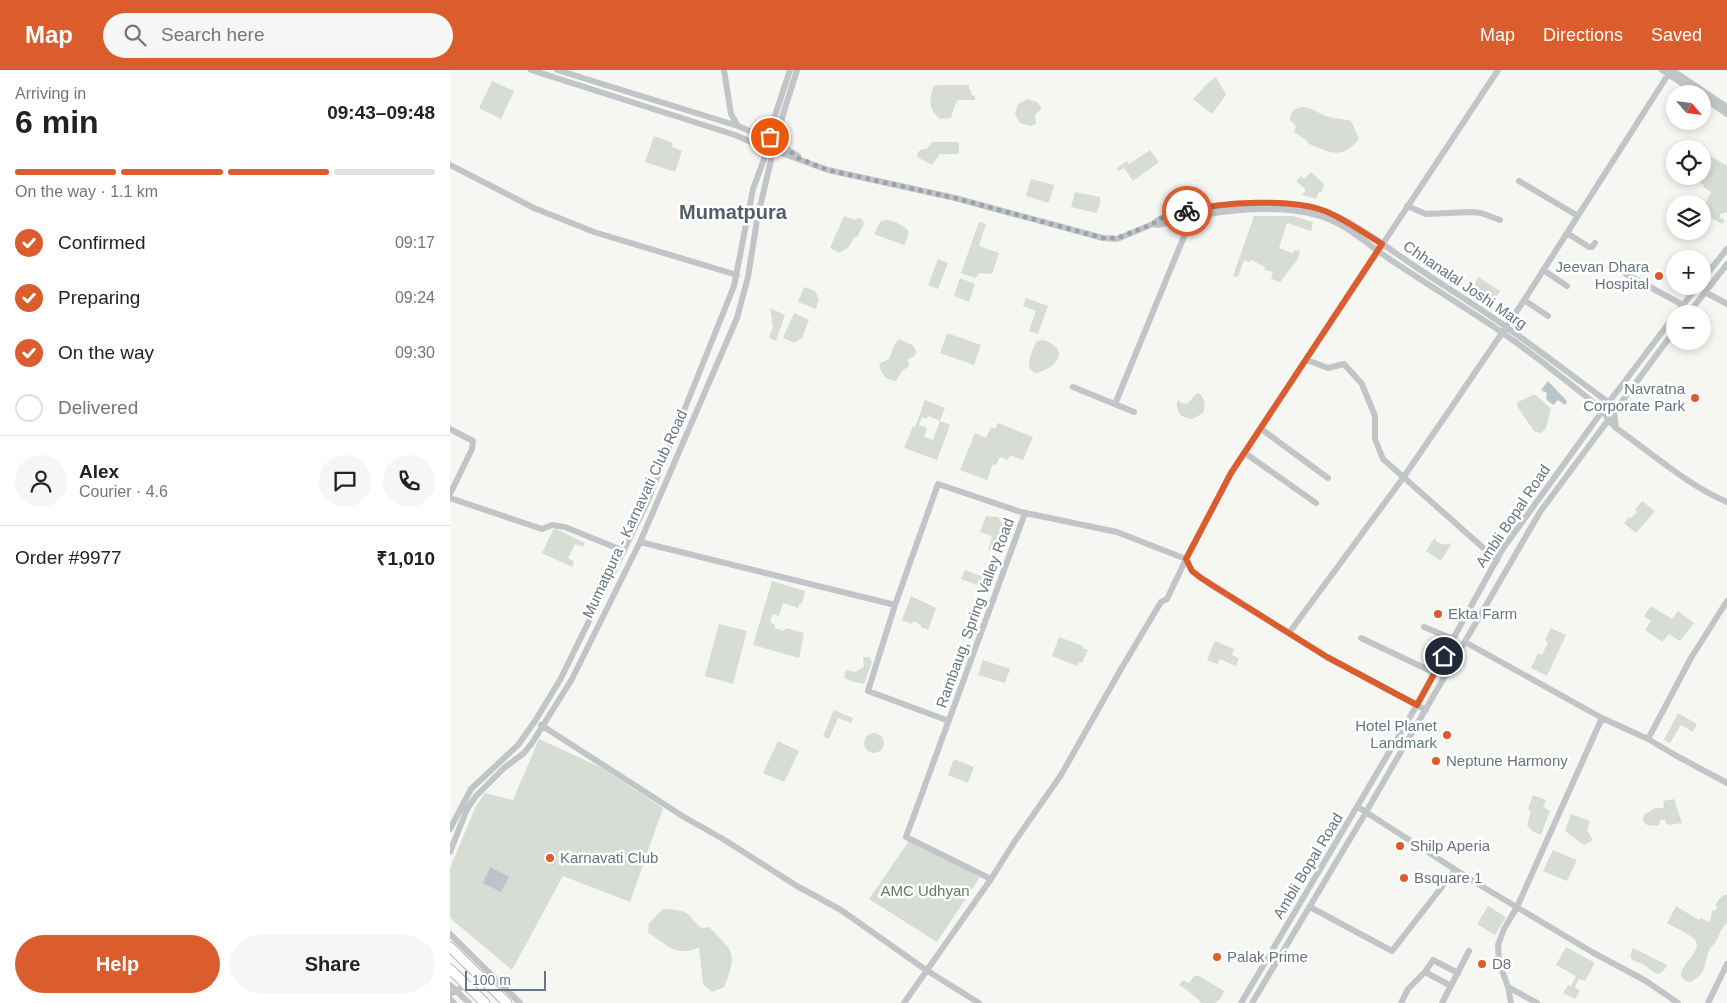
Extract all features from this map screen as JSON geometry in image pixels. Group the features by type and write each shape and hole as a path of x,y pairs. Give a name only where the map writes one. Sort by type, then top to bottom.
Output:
{"highway":[{"path":"450,947 507,1003"},
{"path":"450,969 486,1003"}],"street":[{"name":"Chhanalal Joshi Marg","path":"531,70 735,134 768,150 800,159 828,170 955,198 1103,238 1117,238 1153,224 1158,219 1194,209 1266,203 1302,206 1347,223 1380,248 1503,329 1608,402"},
{"name":"Chhanalal Joshi Marg","path":"557,70 738,126 776,141 800,159"},
{"path":"724,70 731,114 738,126"},
{"path":"790,70 767,138 763,142 768,150 776,141 797,70"},
{"path":"904,1003 1061,775 1161,602 1167,599 1231,473 1498,70"},
{"path":"1662,70 1671,72 1727,107"},
{"path":"1671,72 1687,85"},
{"path":"1289,632 1403,478 1524,300 1671,72"},
{"path":"1711,103 1727,114"},
{"name":"Mumatpura - Karnavati Club Road","path":"450,829 471,789 518,745 560,680 646,505 700,374 737,275 753,189 768,150"},
{"name":"Mumatpura - Karnavati Club Road","path":"450,852 467,809 476,796 504,768 524,753 572,679 640,542 737,318 748,277 760,203 771,160 768,150"},
{"path":"450,165 534,208 594,232 737,275"},
{"path":"1519,181 1578,216"},
{"path":"1407,206 1426,214 1472,212 1481,213 1500,220"},
{"name":"Chhanalal Joshi Marg","path":"1153,224 1159,225 1222,212 1257,210 1320,213"},
{"path":"1116,404 1192,217"},
{"path":"1567,233 1589,247 1592,247 1595,243"},
{"path":"1711,269 1727,249"},
{"path":"1711,285 1727,264"},
{"path":"1543,270 1567,286"},
{"path":"1626,274 1683,305"},
{"name":"Ambli Bopal Road","path":"1683,305 1691,295"},
{"path":"1695,305 1704,295"},
{"path":"1711,295 1727,304"},
{"path":"1524,300 1548,316"},
{"name":"Ambli Bopal Road","path":"1241,1003 1417,705 1497,560 1602,410 1666,327"},
{"name":"Chhanalal Joshi Marg","path":"1503,329 1602,410 1616,428 1688,480 1715,497 1727,502"},
{"name":"Ambli Bopal Road","path":"1252,1003 1367,812 1540,512 1666,342"},
{"path":"1307,360 1328,368 1344,364 1362,384 1375,416 1375,439 1383,459 1497,560"},
{"path":"1073,387 1134,412"},
{"path":"1608,402 1614,413 1616,428"},
{"path":"450,429 473,441 472,449 450,496 542,529 552,525 565,527 624,551"},
{"path":"1261,429 1328,478"},
{"path":"1245,453 1316,503"},
{"path":"640,542 895,606 938,484 1025,513 1117,532 1186,559 1192,571 1201,578 1355,673 1426,710"},
{"name":"Rambaug, Spring Valley Road","path":"991,879 906,837 1025,513"},
{"path":"1648,738 1691,658 1727,601"},
{"name":"Rambaug, Spring Valley Road","path":"895,606 868,691 949,721"},
{"path":"1424,627 1453,639"},
{"path":"1361,638 1435,673"},
{"path":"1465,642 1602,718 1648,738 1675,756 1727,783"},
{"path":"1511,1003 1508,987 1499,962 1498,945 1602,718"},
{"path":"535,721 684,817 797,886 841,910 926,970 978,1003"},
{"path":"1358,807 1455,870 1592,952 1646,981 1678,1003"},
{"path":"1310,907 1392,951 1455,870"},
{"path":"450,934 520,1003"},
{"path":"1442,1003 1469,951"},
{"path":"1402,1003 1408,989 1425,972 1433,960 1458,972"},
{"path":"1708,1003 1727,964"},
{"path":"1425,972 1451,986"},
{"path":"450,985 453,992 469,1003"},
{"path":"453,992 466,985"},
{"path":"1508,987 1536,1003"},
{"path":"450,999 454,1003"}],"green space":[{"path":"1216,77 1226,95 1212,114 1193,99"},
{"path":"492,81 514,91 501,119 479,108"},
{"path":"969,85 971,95 975,96 975,100 958,100 951,118 940,119 936,116 930,100 934,86"},
{"path":"1028,99 1037,102 1042,108 1035,115 1036,124 1030,126 1020,123 1015,114 1018,104"},
{"path":"1302,107 1329,117 1351,121 1359,139 1347,150 1336,153 1309,144 1294,132 1296,126 1290,120 1293,111"},
{"path":"654,136 673,143 672,147 682,151 675,172 645,162"},
{"path":"932,142 959,142 959,154 940,154 932,165 917,157 918,152 922,149 927,149"},
{"path":"1150,150 1159,162 1133,181 1124,168 1119,171 1117,168 1127,161 1129,164"},
{"path":"1711,156 1727,166 1727,212 1720,214 1720,218 1724,222 1722,224 1711,218 1711,192 1703,187 1704,185 1711,185"},
{"path":"1311,172 1324,184 1322,192 1319,192 1316,199 1302,195 1306,190 1296,181 1301,176 1304,179"},
{"path":"1031,179 1054,185 1049,203 1026,196"},
{"path":"1075,192 1100,197 1100,205 1096,213 1071,207"},
{"path":"844,216 856,220 857,218 862,219 864,223 858,236 855,237 848,248 839,253 830,248"},
{"path":"1254,216 1293,216 1313,222 1311,231 1287,223 1279,248 1293,253 1295,250 1300,251 1298,259 1280,282 1271,279 1273,272 1264,270 1265,267 1251,260 1250,262 1244,260 1238,277 1233,276"},
{"path":"885,220 894,221 908,230 908,237 904,245 874,234 880,222"},
{"path":"979,222 986,224 979,246 999,253 992,274 980,273 975,278 961,273"},
{"path":"938,259 948,263 938,289 928,285"},
{"path":"1478,277 1500,291 1494,301 1472,288"},
{"path":"960,278 975,284 969,302 954,296"},
{"path":"804,287 815,291 819,299 816,309 798,302"},
{"path":"1026,298 1048,306 1038,334 1029,331 1036,311 1023,306"},
{"path":"770,308 785,315 776,341 769,338 773,327"},
{"path":"794,313 809,320 802,338 794,343 783,338"},
{"path":"947,333 981,345 974,365 940,353"},
{"path":"899,339 912,345 916,350 915,356 908,359 909,366 902,371 896,381 884,376 879,364 889,359"},
{"path":"1044,340 1052,344 1059,354 1055,363 1044,371 1036,373 1029,367 1030,359 1037,341"},
{"path":"1197,393 1204,400 1203,413 1193,419 1183,417 1178,409 1178,400 1187,404"},
{"path":"1536,395 1551,409 1546,428 1541,433 1534,431 1517,406 1518,402"},
{"path":"925,400 945,408 940,421 950,425 937,460 904,448 913,426 915,427","holes":["928,416 940,421 933,440 924,437 927,428 919,425 922,417 926,419"]},
{"path":"998,423 1033,437 1023,460 1010,455 1008,460 1000,457 996,465 993,464 987,480 960,470 975,433 986,438 991,427 995,429"},
{"path":"1642,501 1655,511 1636,533 1624,523 1637,512 1635,510"},
{"path":"986,516 998,517 1006,529 998,554 988,550 992,536 980,532"},
{"path":"554,528 585,543 583,547 575,544 568,558 574,561 572,567 542,553"},
{"path":"1435,537 1436,541 1440,543 1452,543 1441,561 1426,551"},
{"path":"965,570 991,580 985,594 978,591 980,586 961,579"},
{"path":"772,581 805,591 802,604 800,603 798,608 783,603 779,616 773,614 770,622 775,625 775,628 784,631 786,628 804,633 799,658 753,645"},
{"path":"911,596 936,608 928,630 913,621 912,624 902,620"},
{"path":"1651,606 1672,619 1678,611 1694,623 1680,641 1669,634 1662,642 1645,630 1651,621 1644,616"},
{"path":"719,624 747,631 733,684 705,676"},
{"path":"1551,628 1566,635 1547,676 1531,668 1538,653 1542,655 1548,642 1545,640"},
{"path":"1059,637 1083,646 1082,648 1088,650 1082,663 1079,662 1077,666 1052,656"},
{"path":"1215,641 1234,649 1232,655 1239,658 1236,666 1220,659 1217,664 1207,660"},
{"path":"863,657 869,657 872,662 864,684 844,677 846,670 855,672 864,667"},
{"path":"983,660 1010,669 1005,683 978,675"},
{"path":"834,710 853,718 851,723 838,718 829,739 823,736"},
{"path":"1678,713 1697,724 1693,732 1681,725 1670,743 1664,740"},
{"path":"874,733 881,736 884,743 881,750 874,753 867,750 864,743 867,736"},
{"name":"Karnavati Club","path":"539,739 600,767 663,808 630,902 563,876 512,970 450,918 450,868 476,806 485,793 513,800"},
{"path":"778,741 799,751 784,782 763,773"},
{"path":"954,759 974,767 968,783 948,775"},
{"path":"1533,795 1546,800 1543,807 1550,811 1541,835 1532,831 1527,825 1531,811 1528,809"},
{"path":"1674,799 1682,823 1668,825 1665,820 1661,820 1658,826 1647,825 1643,821 1644,815 1655,808 1664,808 1663,801"},
{"path":"1571,814 1590,821 1587,830 1593,840 1584,845 1565,831"},
{"name":"AMC Udhyan","path":"909,841 980,877 937,942 869,899"},
{"path":"1553,850 1577,860 1567,881 1543,871"},
{"path":"1724,895 1727,895 1727,923 1710,948 1700,975 1690,982 1685,981 1681,976 1682,971 1694,952 1697,943 1688,935 1667,923 1676,906 1699,920 1701,918 1708,922 1711,919 1712,910 1715,911 1717,907 1715,905"},
{"path":"1488,906 1506,917 1495,935 1477,924"},
{"path":"663,909 686,913 701,928 709,927 724,942 732,959 724,987 712,992 703,984 699,948 687,951 673,949 648,933 649,923"},
{"path":"1566,947 1595,963 1585,981 1579,979 1575,987 1580,991 1575,999 1563,993 1568,985 1571,986 1576,976 1556,965"},
{"path":"1633,948 1667,965 1660,974 1657,974 1632,959 1631,953"},
{"path":"1194,976 1199,976 1224,991 1221,998 1215,1003 1202,1003 1179,985 1183,980 1189,983"}],"shaded area":[{"path":"1548,381 1565,399 1567,402 1565,405 1558,400 1553,405 1546,399 1547,393 1541,390"},
{"path":"490,867 509,877 501,892 483,883"}],"way so far":[{"path":"770,137 774,138 776,142 800,159 828,170 955,198 1103,238 1112,239 1131,234 1153,224 1158,219 1187,211"}],"place":[{"name":"Jeevan Dhara Hospital","path":"1659,276"},
{"name":"Navratna Corporate Park","path":"1695,398"},
{"name":"Ekta Farm","path":"1438,614"},
{"name":"Hotel Planet Landmark","path":"1447,735"},
{"name":"Neptune Harmony","path":"1436,761"},
{"name":"Shilp Aperia","path":"1400,846"},
{"name":"Karnavati Club","path":"550,858"},
{"name":"Bsquare 1","path":"1404,878"},
{"name":"Palak Prime","path":"1217,957"},
{"name":"D8","path":"1482,964"}],"district":[{"name":"Mumatpura","path":"733,212"}],"route":[{"path":"1187,211 1241,204 1266,203 1302,206 1325,211 1382,244 1231,473 1186,559 1188,566 1214,587 1327,657 1417,705 1444,656"}]}
